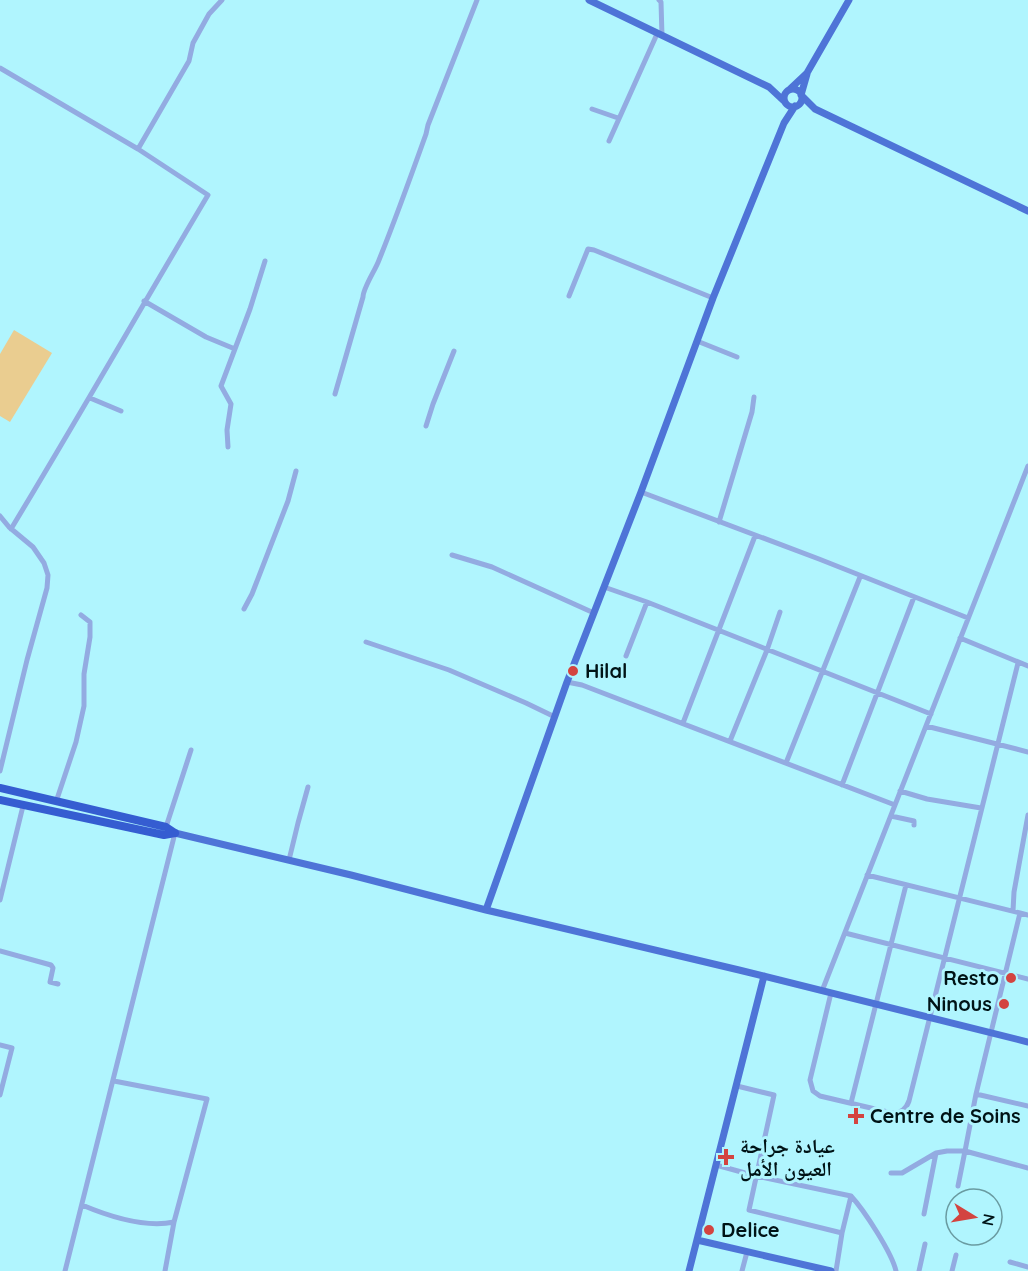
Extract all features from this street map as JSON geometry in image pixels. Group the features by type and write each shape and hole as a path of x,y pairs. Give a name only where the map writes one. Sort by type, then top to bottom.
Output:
{"highway":[{"path":"0,788 166,827 175,833"},
{"path":"0,800 164,835 175,833"}],"main road":[{"path":"590,0 604,3 659,35 769,87 790,106 815,109 1028,211"},
{"path":"784,123 786,106 784,93 810,69 849,0"},
{"path":"486,910 567,682 713,298 784,123 801,102 810,69"},
{"path":"769,87 797,90 815,109"},
{"path":"175,833 1028,1042"},
{"path":"689,1271 764,976"},
{"path":"697,1240 831,1271"}],"street":[{"path":"138,149 189,61 193,43 209,14 222,0"},
{"path":"335,394 363,292 379,260 477,0"},
{"path":"609,141 659,35 661,2 659,0"},
{"path":"0,68 138,149 208,195 11,529"},
{"path":"592,109 618,118"},
{"path":"569,296 588,249 713,298"},
{"path":"228,447 227,430 231,404 221,386 265,261"},
{"path":"144,301 206,337 235,349"},
{"path":"697,341 737,357"},
{"path":"426,426 454,351"},
{"path":"719,522 752,412 754,397"},
{"path":"90,398 121,411"},
{"path":"822,991 1028,466"},
{"path":"244,609 284,512 296,471"},
{"path":"641,492 968,618"},
{"path":"0,516 11,529 33,546 44,563 48,575 47,588 0,771"},
{"path":"683,723 755,536"},
{"path":"452,555 492,567 594,614"},
{"path":"786,763 860,577"},
{"path":"604,587 931,714"},
{"path":"842,785 914,597"},
{"path":"626,656 647,602"},
{"path":"730,741 780,612"},
{"path":"56,802 76,742 84,706 84,674 90,622 81,615"},
{"path":"960,638 1028,666"},
{"path":"366,642 449,670 555,717"},
{"path":"831,993 810,1080 811,1088 815,1094 892,1113 901,1112 909,1101 1018,663"},
{"path":"567,682 582,685 895,805"},
{"path":"926,726 1028,752"},
{"path":"166,827 191,750"},
{"path":"289,860 308,787"},
{"path":"900,791 927,799 981,808"},
{"path":"0,900 23,806"},
{"path":"1013,911 1014,892 1028,815"},
{"path":"891,816 914,821 914,825"},
{"path":"65,1271 175,833"},
{"path":"1021,851 1028,853"},
{"path":"867,875 1028,915"},
{"path":"851,1103 906,885"},
{"path":"958,1186 976,1094 1020,913"},
{"path":"845,933 1028,979"},
{"path":"0,951 51,965 53,968 50,982 58,984"},
{"path":"0,1045 12,1048 0,1095"},
{"path":"114,1081 207,1099 174,1222 165,1271"},
{"path":"737,1086 774,1095 749,1210 842,1233"},
{"path":"976,1094 1028,1106"},
{"path":"891,1173 902,1173 936,1153 947,1151 964,1151 1028,1168"},
{"path":"924,1214 936,1153"},
{"path":"716,1165 851,1196 861,1207 896,1271"},
{"path":"836,1271 851,1196"},
{"path":"82,1205 133,1221 174,1222"},
{"path":"919,1271 925,1244"},
{"path":"742,1271 747,1252"},
{"path":"952,1271 956,1255"},
{"path":"1010,1262 1028,1267"}],"shaded area":[{"path":"14,330 52,353 10,422 0,416 0,354"}],"place":[{"name":"Hilal","path":"573,671"},
{"name":"Resto","path":"1011,978"},
{"name":"Ninous","path":"1004,1004"},
{"name":"Centre de Soins","path":"856,1116"},
{"name":"عيادة جراحة العيون الأمل","path":"726,1157"},
{"name":"Delice","path":"709,1230"}]}
